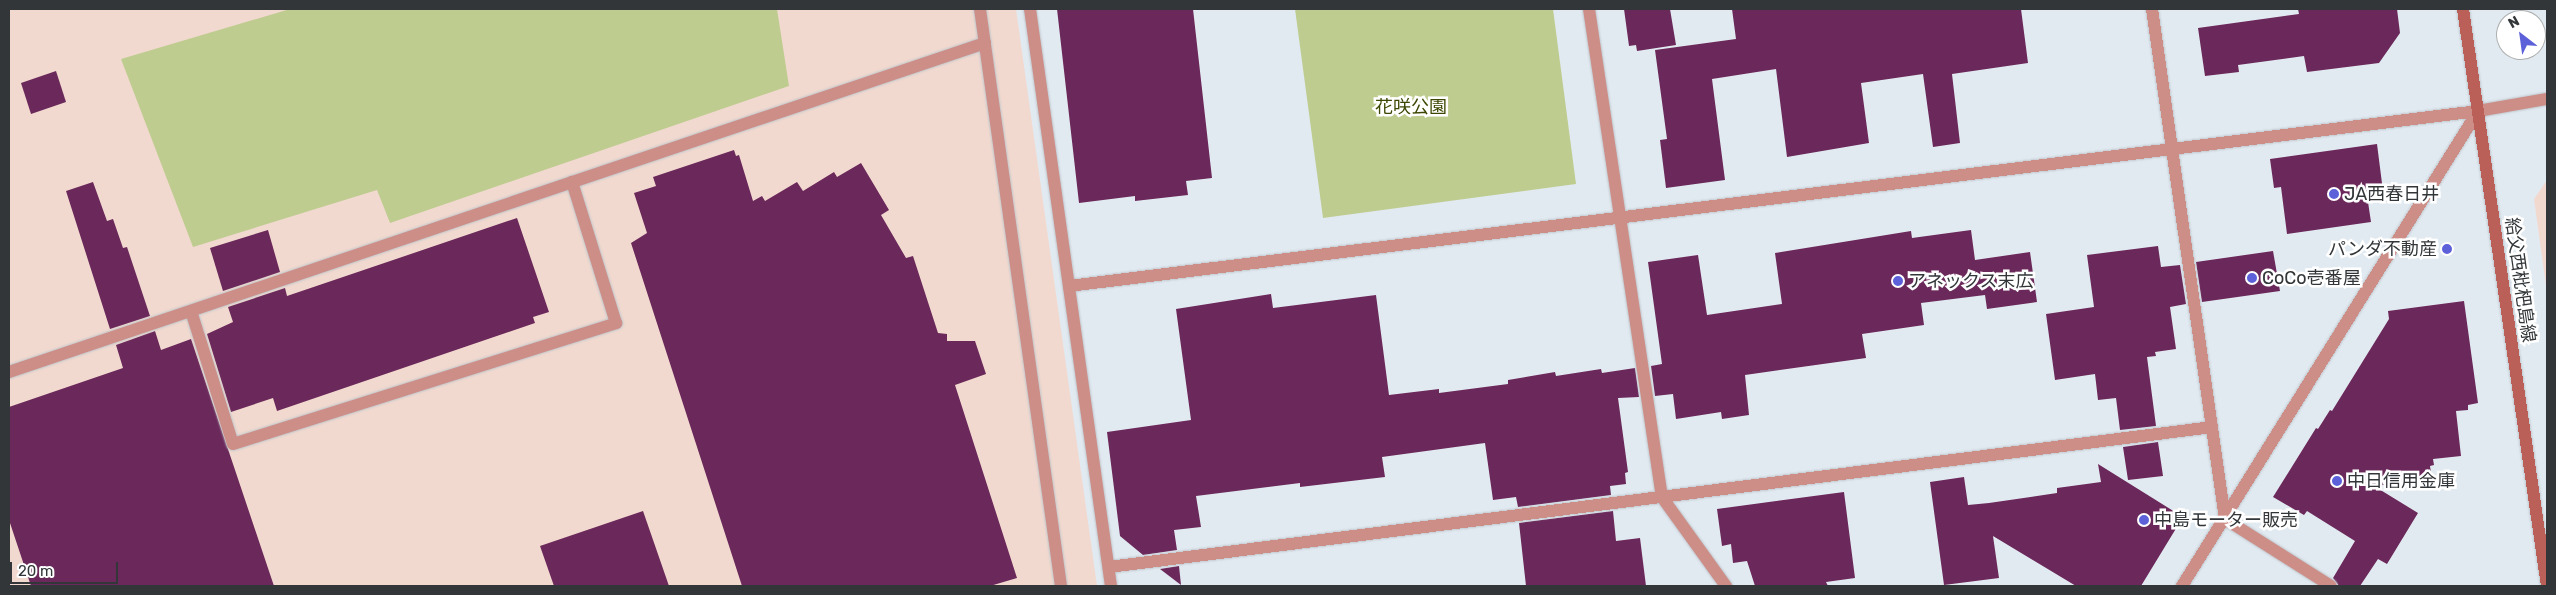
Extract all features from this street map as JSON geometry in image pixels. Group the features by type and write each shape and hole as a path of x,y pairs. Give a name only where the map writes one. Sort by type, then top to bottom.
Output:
{"main road":[{"name":"給父西枇杷島線","path":"2464,9 2547,586"}],"street":[{"path":"980,9 1061,586"},
{"path":"1030,9 1112,586"},
{"path":"1589,9 1662,497 1726,586"},
{"path":"2152,9 2225,519 2330,586"},
{"path":"9,372 985,43"},
{"path":"1069,286 2478,111 2547,99"},
{"path":"2182,586 2478,111"},
{"path":"191,310 233,444 616,323 572,182"},
{"path":"1109,567 2212,427"}],"shaded area":[{"path":"9,9 1016,9 1097,586 9,586"},
{"path":"2547,180 2547,293 2534,199"}],"green space":[{"path":"290,9 777,9 789,86 390,223 377,190 193,247 121,59"},
{"name":"花咲公園","path":"1295,9 1553,9 1576,184 1323,218"}],"building":[{"path":"1057,9 1193,9 1212,178 1186,181 1188,195 1135,201 1135,196 1079,203"},
{"path":"1624,9 1670,9 1676,45 1637,51 1636,45 1629,46"},
{"path":"1732,9 2021,9 2028,63 1952,74 1960,143 1933,147 1923,74 1861,83 1869,143 1787,157 1776,69 1712,79 1725,180 1666,188 1660,140 1667,139 1655,50 1736,39"},
{"path":"2298,9 2397,9 2400,33 2379,63 2307,72 2304,56 2238,65 2239,72 2205,76 2198,28 2299,14"},
{"path":"56,71 66,102 31,114 21,83"},
{"path":"2377,144 2384,199 2368,202 2371,222 2287,234 2281,187 2274,188 2270,159"},
{"path":"734,150 736,156 739,155 753,201 762,196 765,201 797,182 803,191 834,172 837,177 861,163 889,210 881,215 906,258 913,256 938,333 947,334 947,341 975,341 986,374 955,385 1017,578 990,586 742,586 631,243 647,233 634,193 656,186 653,177"},
{"path":"93,182 107,221 113,219 123,248 127,247 150,316 110,329 66,191"},
{"path":"517,218 549,312 533,317 535,323 277,411 273,398 231,412 207,334 233,322 228,307 285,288 287,296"},
{"path":"268,230 280,272 223,291 210,248"},
{"path":"1971,230 1975,260 2030,252 2037,302 1987,309 1985,295 1921,303 1924,325 1862,334 1866,358 1745,375 1749,415 1722,419 1721,412 1676,419 1673,394 1655,396 1651,366 1662,364 1648,262 1698,255 1707,315 1782,304 1775,253 1911,231 1912,238"},
{"path":"2158,246 2161,267 2180,265 2186,304 2170,307 2176,349 2155,352 2156,356 2147,357 2156,426 2120,430 2116,398 2098,400 2095,374 2055,380 2046,314 2094,307 2087,255"},
{"name":"CoCo壱番屋","path":"2273,251 2280,291 2202,302 2196,262"},
{"path":"1271,294 1273,308 1376,295 1389,395 1439,389 1439,393 1508,384 1508,380 1555,372 1556,376 1601,369 1602,373 1635,368 1639,397 1618,398 1628,472 1625,473 1626,484 1610,486 1611,495 1518,507 1516,497 1493,500 1485,443 1382,457 1385,477 1300,487 1300,483 1196,496 1201,527 1174,530 1177,550 1143,555 1120,536 1107,432 1191,420 1176,309"},
{"path":"2464,301 2478,403 2468,405 2468,410 2456,411 2461,456 2433,459 2434,465 2430,466 2432,480 2374,486 2418,513 2387,564 2378,559 2360,586 2339,586 2333,578 2355,541 2307,511 2304,515 2273,497 2316,428 2318,429 2330,410 2332,411 2389,319 2388,311"},
{"path":"155,331 161,350 191,339 274,586 31,586 9,520 9,407 123,368 116,345"},
{"path":"2158,442 2163,476 2128,480 2123,447"},
{"path":"2098,464 2183,517 2141,586 2076,586 1993,536 1999,578 1944,585 1930,482 1964,477 1968,505 1989,503 2057,493 2057,488 2101,482"},
{"path":"1844,492 1855,578 1826,582 1828,586 1755,586 1747,561 1733,563 1731,544 1722,546 1717,509"},
{"path":"643,511 669,586 554,586 540,546"},
{"path":"1613,511 1616,541 1640,538 1646,586 1526,586 1519,523"},
{"path":"1179,566 1181,585 1160,569"}],"place":[{"name":"JA西春日井","path":"2334,194"},
{"name":"パンダ不動産","path":"2447,249"},
{"name":"CoCo壱番屋","path":"2252,278"},
{"name":"アネックス末広","path":"1898,281"},
{"name":"中日信用金庫","path":"2337,481"},
{"name":"中島モーター販売","path":"2144,520"}]}
